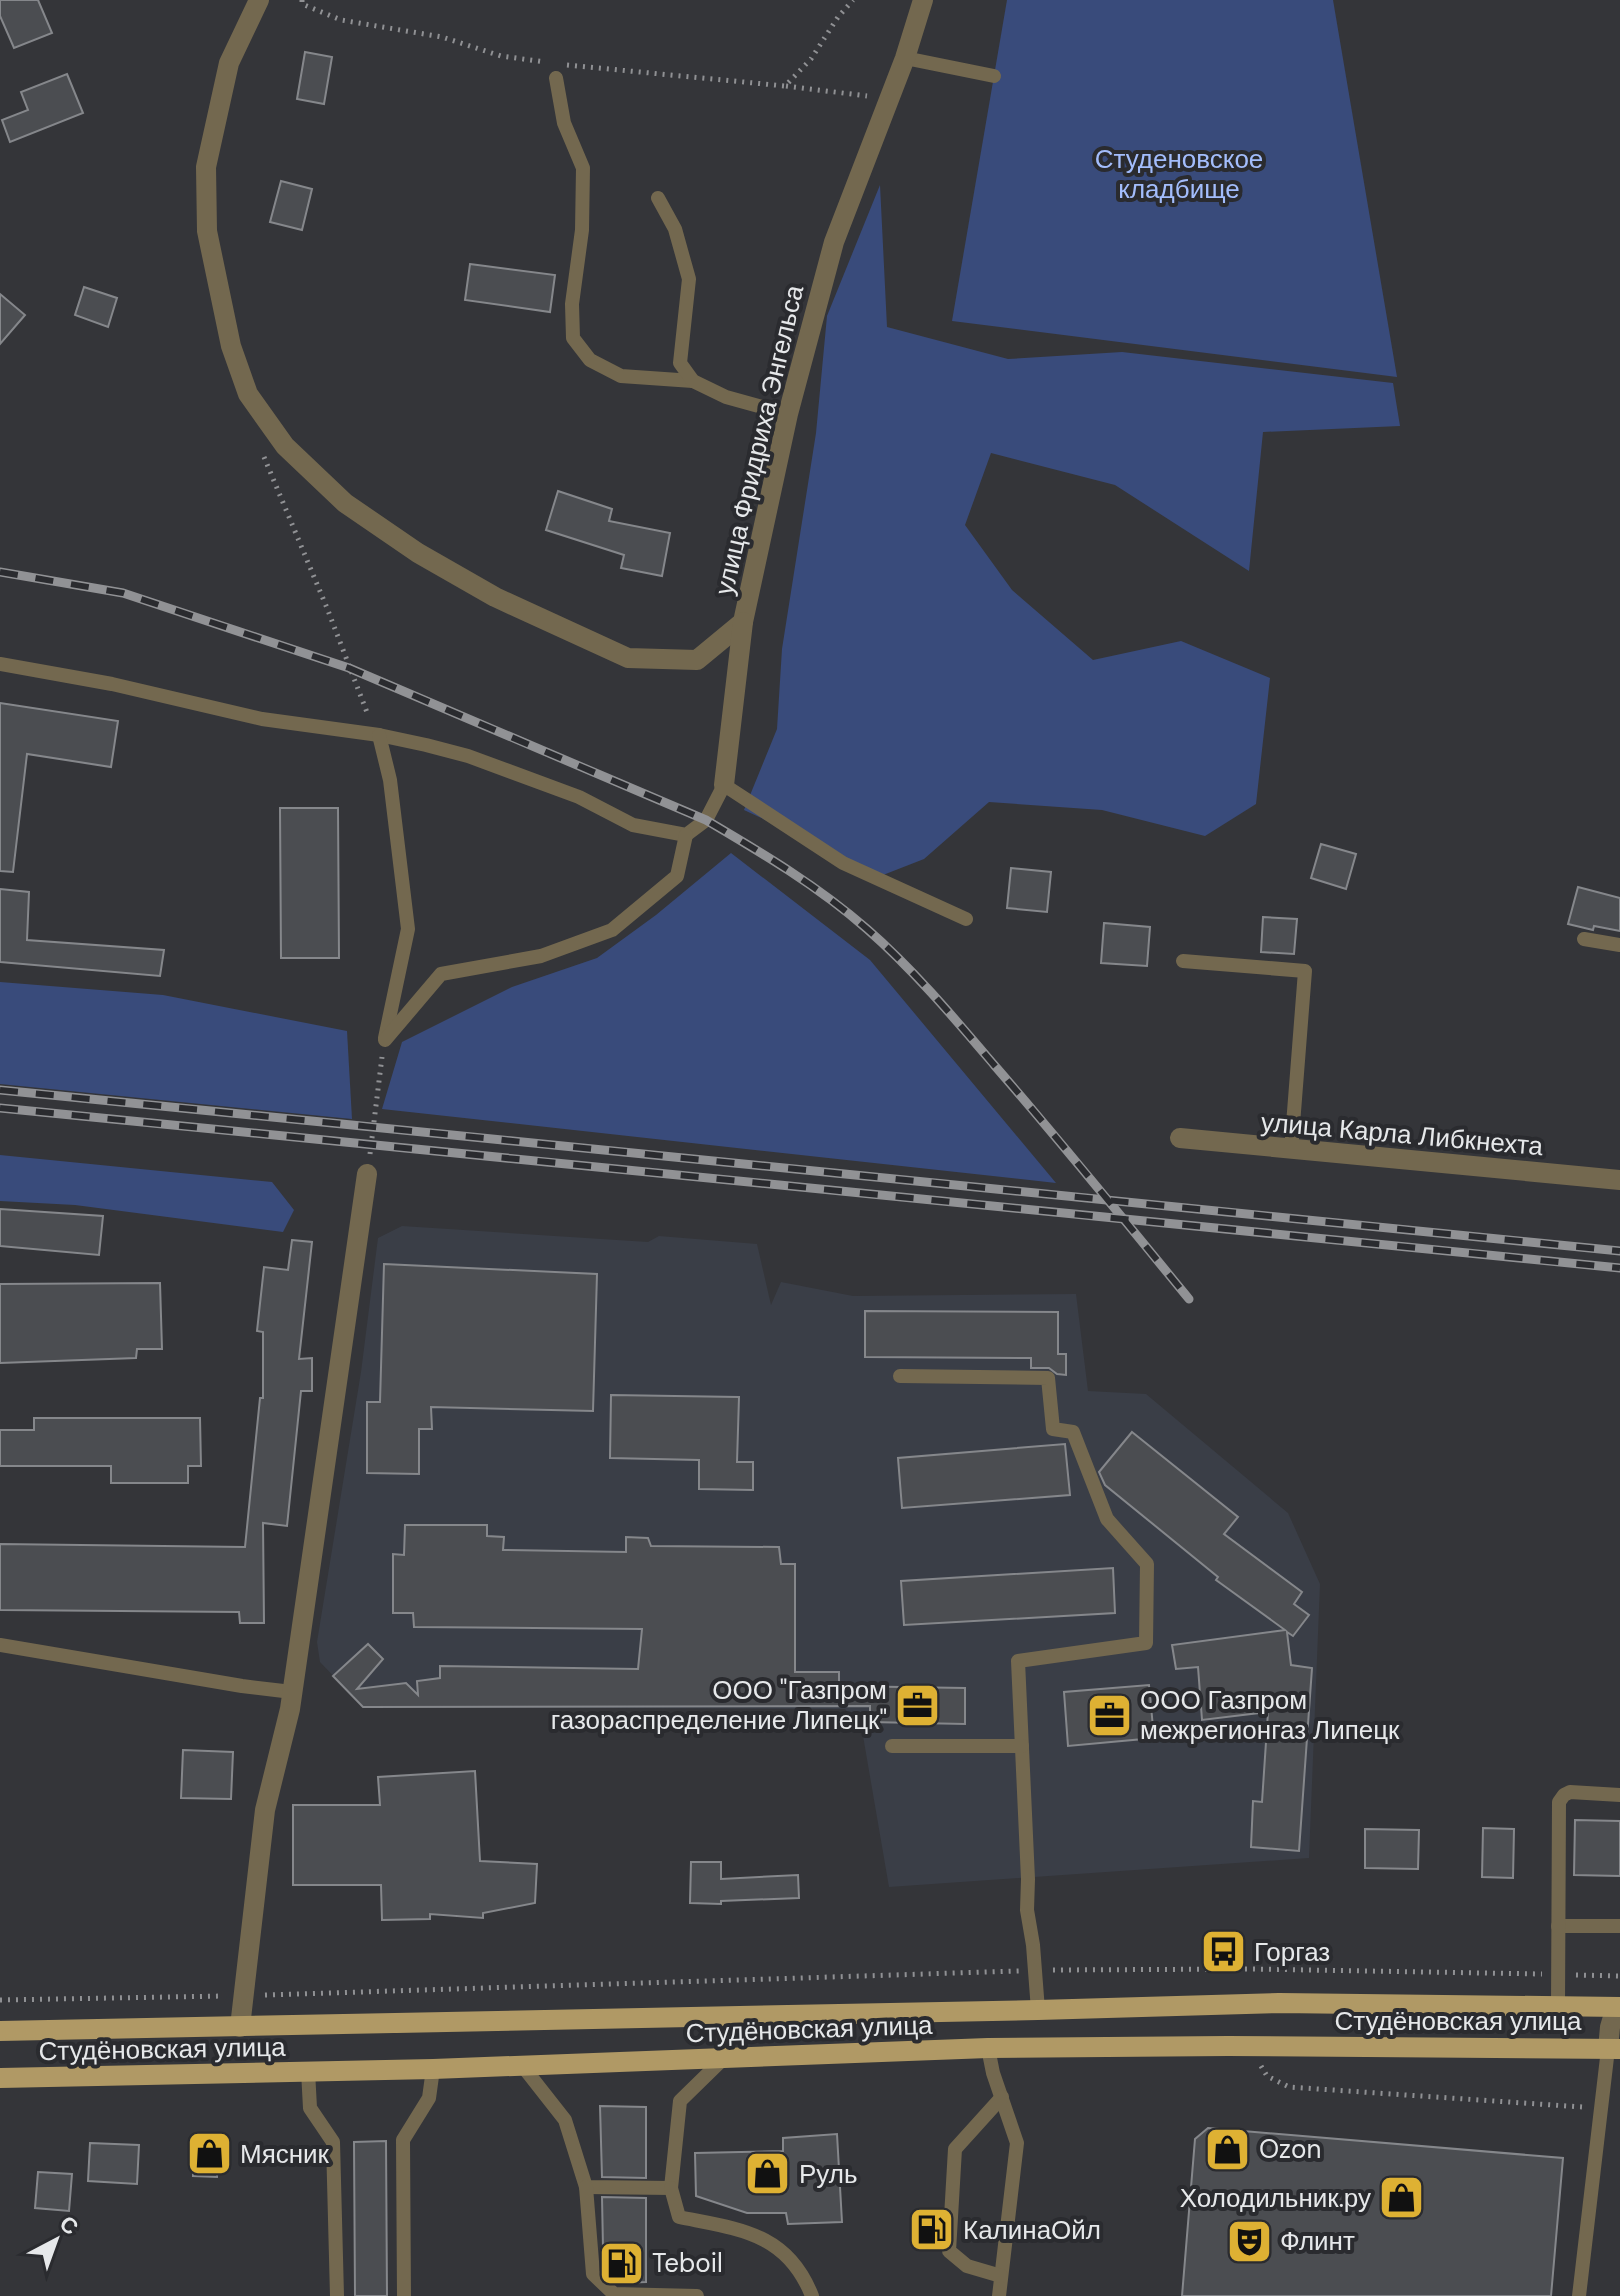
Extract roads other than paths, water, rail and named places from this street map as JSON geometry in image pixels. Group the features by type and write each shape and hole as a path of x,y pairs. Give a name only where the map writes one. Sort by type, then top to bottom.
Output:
{"main road":[{"name":"Студёновская улица","path":"0,2031 1279,2003 1618,2007"},
{"name":"Студёновская улица","path":"0,2078 433,2069 988,2048 1242,2046 1616,2054"}],"street":[{"name":"улица Фридриха Энгельса","path":"259,0 229,63 206,167 207,231 231,346 248,394 285,446 345,503 418,553 495,597 628,658 697,660 743,622 788,414 834,242 905,58 923,0"},
{"path":"724,785 743,622"},
{"name":"улица Карла Либкнехта","path":"1180,1138 1620,1180"},
{"path":"240,2027 265,1810 292,1692 367,1174"},
{"path":"1616,2054 1610,2027 1618,2007"}],"lane":[{"path":"905,58 994,76"},
{"path":"559,72 564,123 583,168 582,230 572,304 573,338 590,360 621,376 693,381 726,397 788,414"},
{"path":"658,198 675,229 689,279 680,363 693,381"},
{"path":"0,664 112,684 262,719 379,735 468,756 579,797 633,825 686,835"},
{"path":"379,735 390,780 408,929 385,1040 441,974 541,956 612,930 677,876 686,835 706,820 724,785 843,863 966,919"},
{"path":"1584,939 1620,945"},
{"path":"1183,961 1305,971 1291,1150"},
{"path":"900,1376 1048,1378 1053,1429 1073,1432 1107,1519 1147,1564 1146,1643 1018,1661 1027,1910 1038,2010"},
{"path":"0,1645 292,1692"},
{"path":"892,1746 1022,1746"},
{"path":"1558,2004 1559,1802 1570,1792 1620,1795"},
{"path":"1558,1926 1620,1926"},
{"path":"988,2048 993,2073 1017,2143 999,2296"},
{"path":"1579,2296 1603,2103 1616,2054"},
{"path":"723,2059 680,2101 671,2188 679,2217 747,2231 782,2250 805,2279 812,2296"},
{"path":"521,2064 565,2120 586,2187 593,2274 614,2294 697,2296"},
{"path":"404,2296 403,2140 429,2098 433,2069"},
{"path":"308,2071 310,2108 333,2142 337,2296"},
{"path":"1001,2276 967,2266 949,2251 955,2149 1002,2097"},
{"path":"586,2187 671,2188"}],"railway":[{"path":"0,572 123,593 349,668 706,820 748,845 848,913 918,978 1189,1299"},
{"path":"0,1090 1620,1251"},
{"path":"0,1108 1620,1268"}],"place":[{"name":"ООО \"Газпром газораспределение Липецк\"","path":"918,1705"},
{"name":"ООО Газпром межрегионгаз Липецк","path":"1109,1715"},
{"name":"Горгаз","path":"1223,1952"},
{"name":"Ozon","path":"1228,2149"},
{"name":"Мясник","path":"209,2154"},
{"name":"Руль","path":"768,2174"},
{"name":"Холодильник.ру","path":"1402,2198"},
{"name":"КалинаОйл","path":"932,2230"},
{"name":"Флинт","path":"1249,2241"},
{"name":"Teboil","path":"621,2263"}],"park label":[{"name":"Студеновское кладбище","path":"1179,174"}]}
